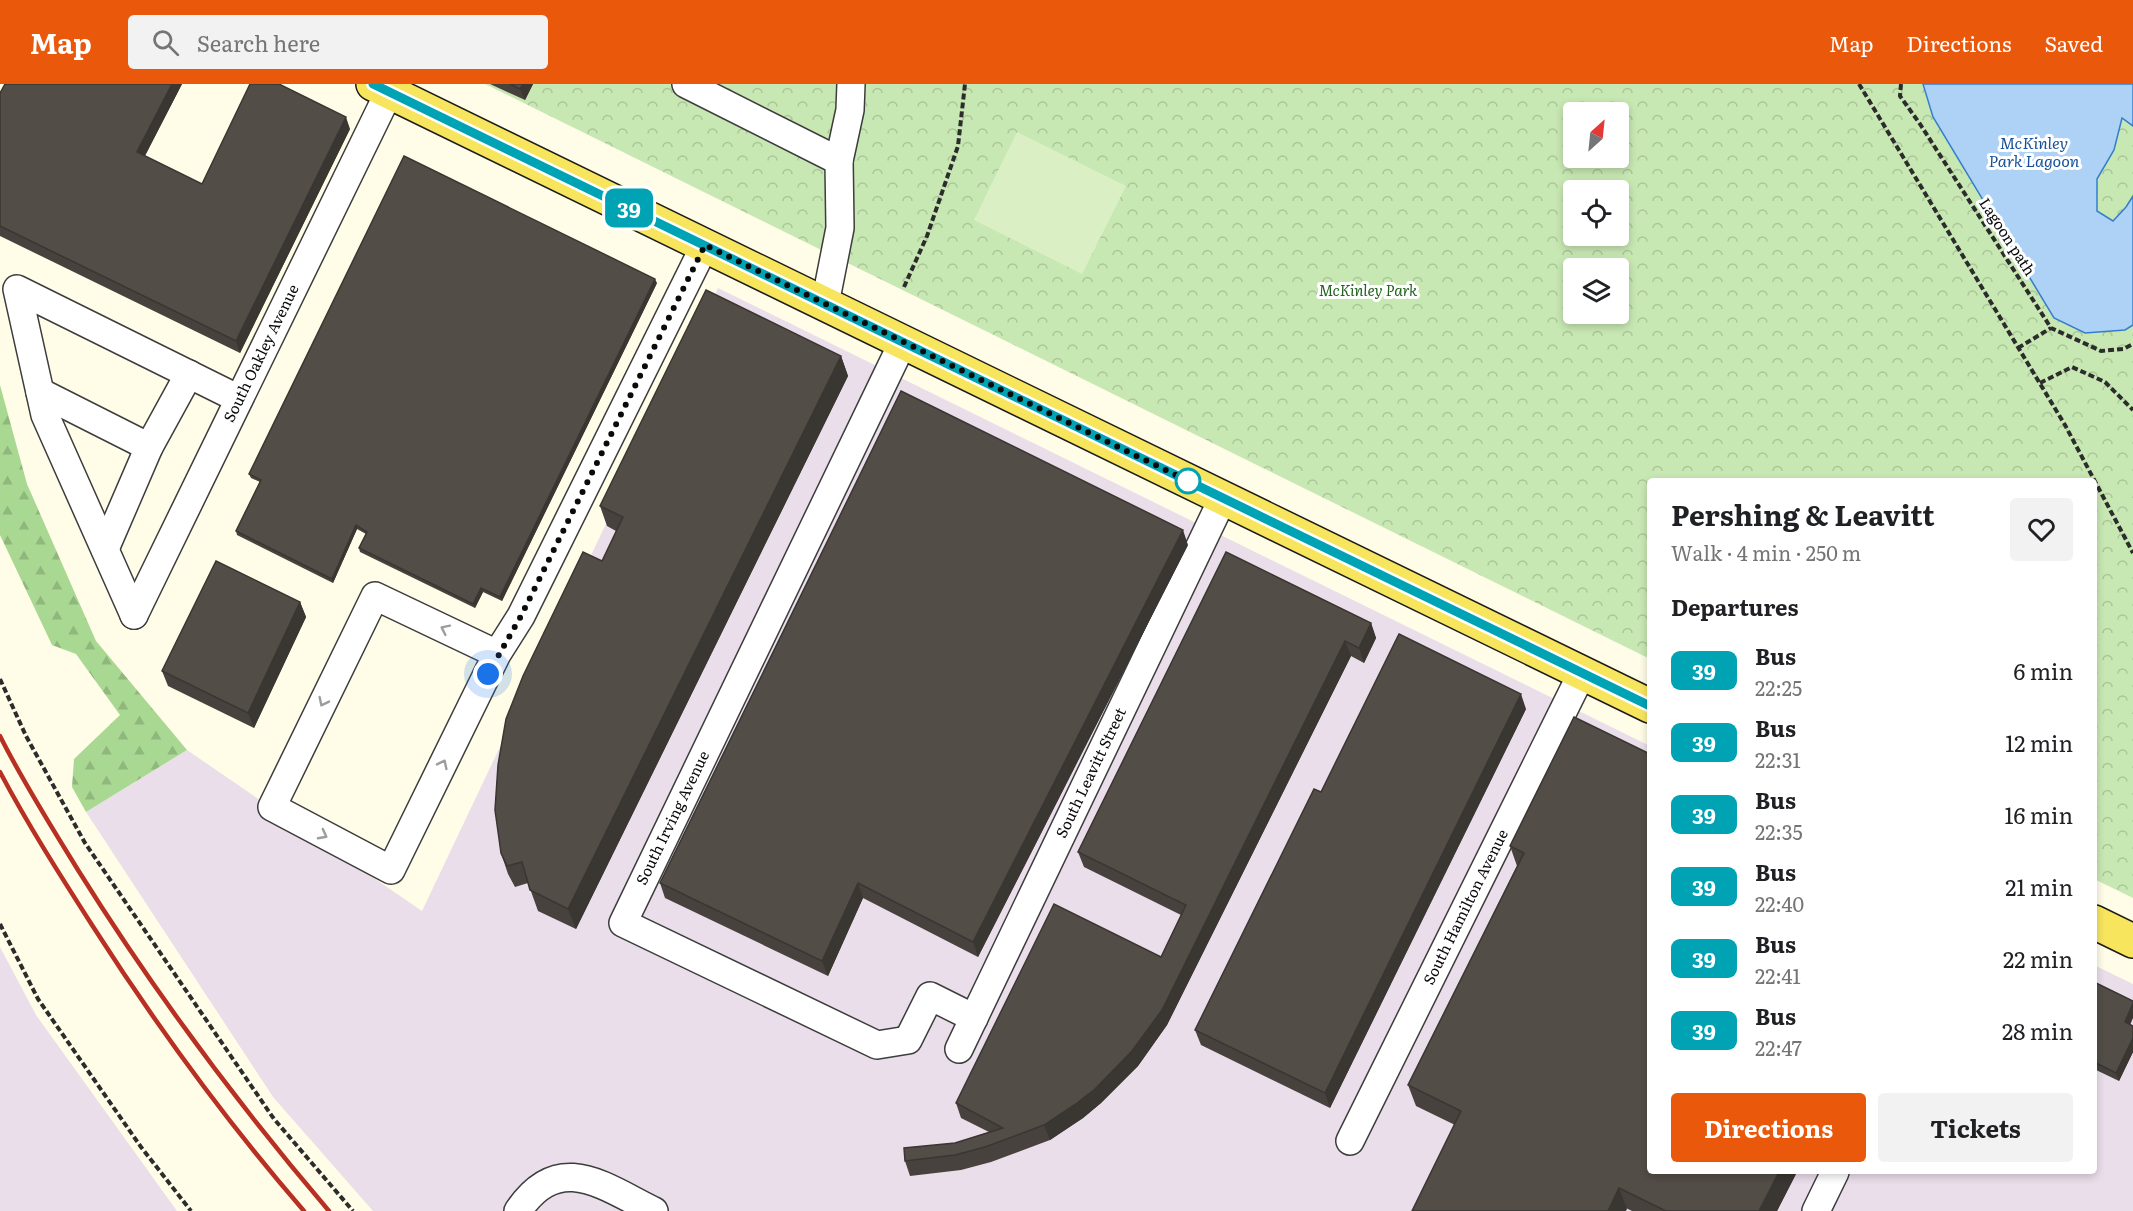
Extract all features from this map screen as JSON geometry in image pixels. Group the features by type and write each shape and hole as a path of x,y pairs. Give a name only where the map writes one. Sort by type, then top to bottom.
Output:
{"main road":[{"path":"381,88 1647,705"},
{"path":"2097,923 2133,941"}],"street":[{"path":"686,84 839,161"},
{"path":"825,304 840,228 839,161 850,110 851,84"},
{"name":"South Oakley Avenue","path":"105,549 134,615 239,399 381,88"},
{"path":"497,654 375,596 272,807 391,870 497,654 521,616 705,245"},
{"path":"105,549 45,415 17,289 239,399"},
{"name":"South Irving Avenue","path":"903,342 622,923 877,1045 908,1040 930,996 974,1018"},
{"path":"105,549 149,447 189,374"},
{"path":"40,392 149,447"},
{"name":"South Leavitt Street","path":"959,1049 1222,498"},
{"name":"South Hamilton Avenue","path":"1350,1141 1581,673"},
{"path":"1815,1211 1834,1174"},
{"path":"518,1211 537,1188 551,1180 574,1177 603,1186 654,1211"}],"path":[{"path":"904,287 927,236 958,146 965,84"},
{"path":"1859,84 2040,383 2092,478"},
{"name":"Lagoon path","path":"1901,84 1900,96 2051,328"},
{"path":"2018,348 2051,328 2101,351 2123,349 2133,344"},
{"path":"2040,383 2072,368 2105,382 2133,410"},
{"path":"2097,487 2133,553"},
{"path":"0,679 26,736 85,843 274,1119 353,1211"},
{"path":"0,924 38,999 141,1147 191,1211"}],"shaded area":[{"path":"718,288 1647,745 1647,1174 2097,1174 2097,966 2133,984 2133,1211 373,1211 273,1097 86,812 187,750 422,911"},
{"path":"0,947 36,1015 177,1211 0,1211"}],"green space":[{"name":"McKinley Park","path":"485,84 2133,84 2133,898 2097,880 2097,478 1647,478 1647,658"},
{"path":"1017,132 1126,186 1082,274 974,220"},
{"path":"0,385 27,484 96,641 187,750 86,812 72,787 74,759 120,715 76,654 52,645 0,535"}],"water":[{"name":"McKinley Park Lagoon","path":"1923,84 2133,84 2133,126 2122,118 2114,150 2097,179 2097,211 2113,221 2133,196 2133,325 2125,330 2085,333 2054,318 1933,117"}],"building":[{"path":"5,84 172,84 137,152 202,184 250,84 279,84 346,117 236,341 0,226 0,93"},
{"path":"510,84 523,84 520,89"},
{"path":"404,156 655,279 500,597 481,588 473,604 359,548 367,532 356,525 332,579 236,531 261,480 249,474"},
{"path":"706,290 841,356 568,909 530,890 522,862 507,866 501,853 495,810 498,765 506,719 523,676 583,552 602,561 623,517 600,506"},
{"path":"901,391 1183,530 973,942 858,883 822,961 660,883"},
{"path":"1226,552 1371,623 1359,648 1345,641 1162,1010 1132,1051 1095,1089 1044,1125 985,1147 955,1155 905,1161 904,1148 955,1143 1003,1128 956,1103 1054,904 1161,957 1186,905 1078,852"},
{"path":"216,561 300,602 248,713 162,671"},
{"path":"1399,634 1521,694 1325,1093 1195,1030 1314,789 1321,792"},
{"path":"1574,717 1647,753 1647,1174 1778,1174 1759,1211 1666,1211 1619,1188 1608,1211 1412,1211 1461,1111 1408,1085 1524,853 1510,846"},
{"path":"2097,983 2133,1001 2125,1022 2133,1026 2133,1038 2116,1073 2097,1064"}],"railway":[{"path":"0,736 78,870 136,959 229,1087 329,1211"},
{"path":"0,772 56,869 141,999 193,1072 304,1211"}],"bus line":[{"name":"39","path":"373,84 1647,705"}],"route":[{"path":"488,674 497,654 521,616 705,245 1188,481"}]}
